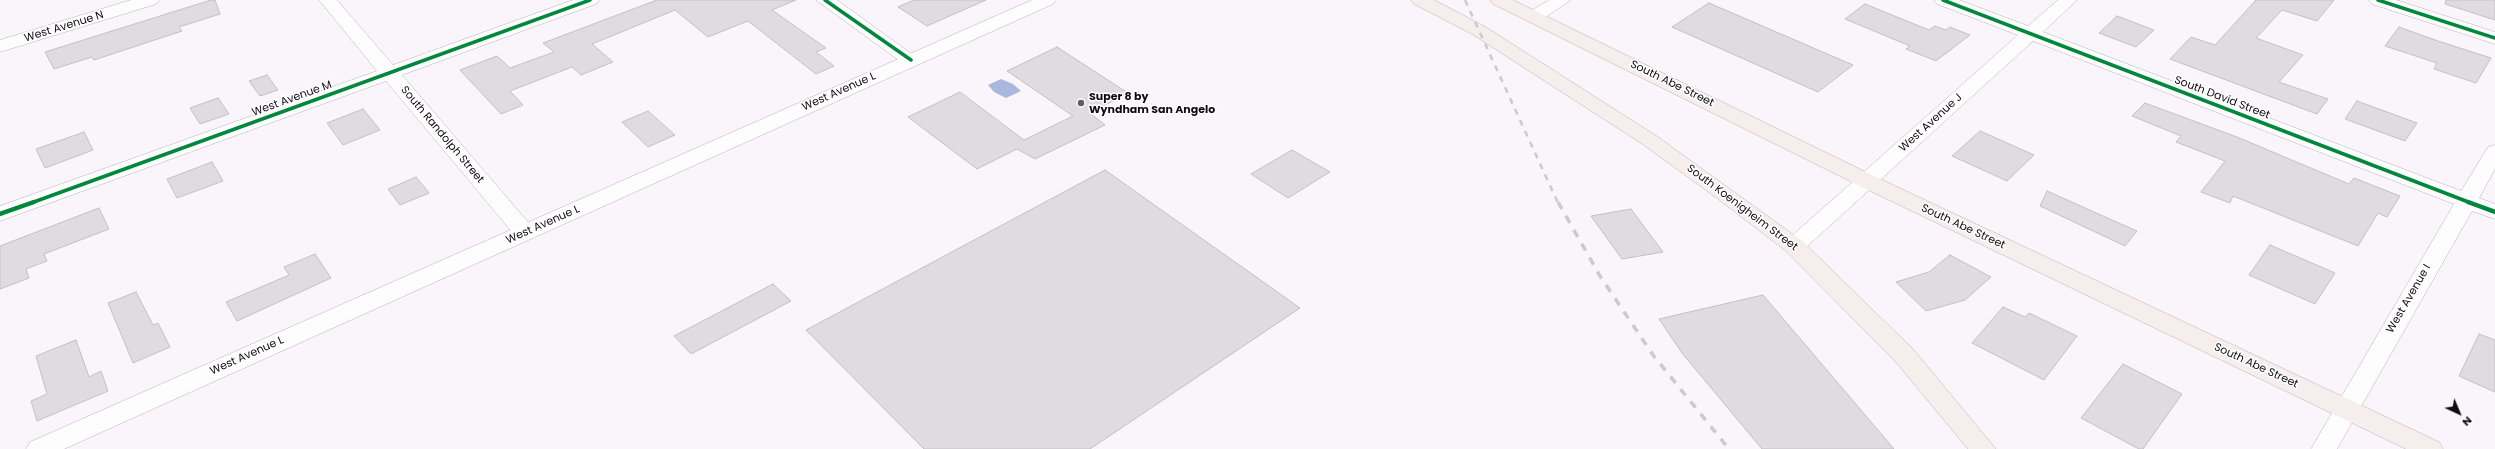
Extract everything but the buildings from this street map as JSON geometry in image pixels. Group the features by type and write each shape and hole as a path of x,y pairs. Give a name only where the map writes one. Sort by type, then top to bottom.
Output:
{"main road":[{"name":"South Koenigheim Street","path":"1420,0 1478,30 1651,141 1726,194 1794,246 1904,354 1983,449"},
{"name":"South Abe Street","path":"1499,0 1535,16 1867,181 2430,449"}],"street":[{"name":"West Avenue N","path":"0,46 150,0"},
{"name":"South Randolph Street","path":"328,0 525,233"},
{"name":"West Avenue M","path":"0,214 590,0"},
{"path":"826,0 911,60"},
{"name":"West Avenue L","path":"39,449 1047,0"},
{"path":"1535,16 1562,0"},
{"name":"South David Street","path":"1942,0 2495,212"},
{"name":"West Avenue J","path":"1794,246 2068,0"},
{"path":"2378,0 2495,38"},
{"name":"West Avenue I","path":"2324,449 2495,151"}],"water":[{"path":"1001,79 1013,84 1021,91 1006,98 994,92 988,85"}],"railway":[{"path":"1465,0 1558,203"},
{"path":"1558,202 1600,276 1653,355 1729,449"}],"cycle path":[{"path":"0,214 590,0"},
{"path":"825,0 911,60"},
{"path":"1943,0 2495,212"},
{"path":"2378,0 2495,38"}],"place":[{"name":"Super 8 by Wyndham San Angelo","path":"1081,103"}]}
